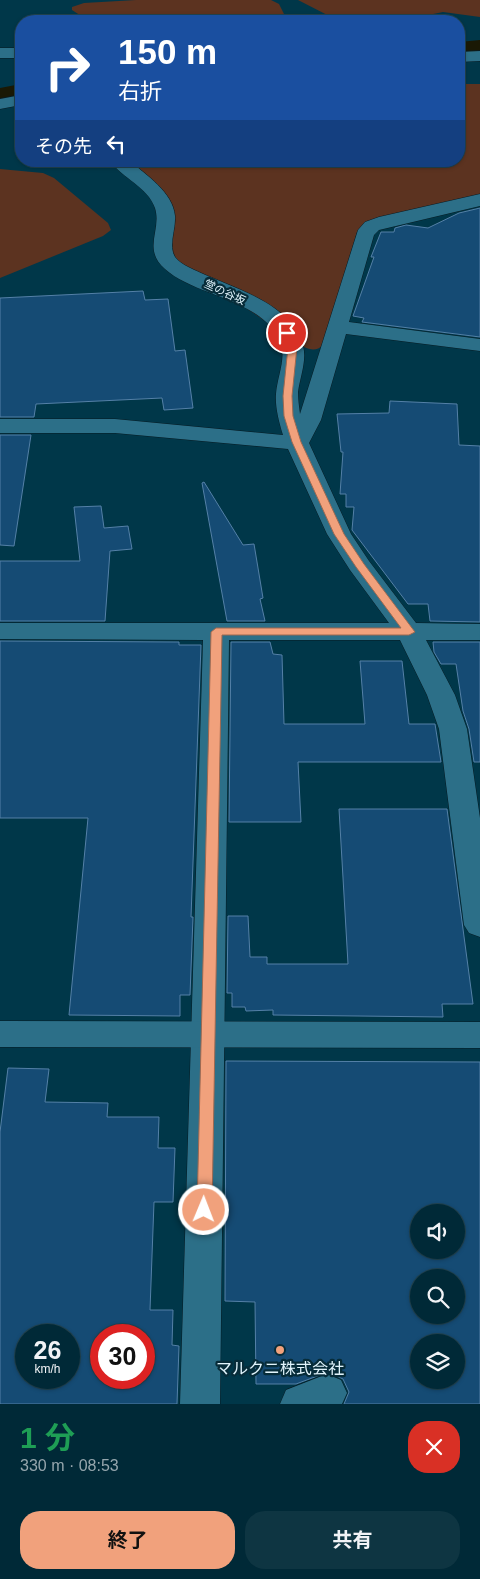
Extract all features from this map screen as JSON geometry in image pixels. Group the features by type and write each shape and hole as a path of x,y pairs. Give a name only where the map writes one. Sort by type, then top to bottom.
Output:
{"street":[{"path":"0,53 15,54"},
{"path":"465,57 480,56"},
{"path":"0,104 15,101"},
{"name":"堂の谷坂","path":"126,167 153,192 163,205 167,219 161,243 162,254 170,264 260,308 287,333 293,347 287,396 288,416 296,442 339,534 359,565 409,632 441,695 453,729 480,925"},
{"path":"0,426 115,426 296,442 310,420 365,234 372,226 386,221 480,200"},
{"path":"337,327 480,345"},
{"path":"0,631 480,632"},
{"path":"200,1404 216,632"},
{"path":"0,1034 480,1035"}],"shaded area":[{"path":"136,0 271,0 279,4 284,15 80,15 72,10 72,7 84,3"},
{"path":"298,0 480,0 480,17 443,12 428,15 327,15"},
{"path":"465,84 480,84 480,196 366,224 357,232 321,347 312,349 304,347 177,262 170,253 174,219 132,167 465,167"},
{"path":"0,169 43,173 54,178 108,223 111,230 103,236 0,278"}],"building":[{"path":"480,208 480,337 362,322 364,318 353,316 374,257 371,257 381,232 394,232 395,228 406,225 428,228 459,213"},
{"path":"143,291 145,300 168,299 175,351 185,350 193,408 164,410 162,398 36,404 34,417 0,417 0,298"},
{"path":"390,401 457,404 459,445 480,446 480,622 430,621 428,604 408,604 352,530 354,507 346,507 346,494 340,494 343,452 341,452 337,414 389,413"},
{"path":"0,435 31,435 14,546 0,545"},
{"path":"204,482 243,545 254,544 263,598 260,599 265,621 227,621 202,483"},
{"path":"101,506 104,528 128,526 132,549 110,551 105,621 0,621 0,561 80,561 74,507"},
{"path":"0,641 179,642 179,645 201,645 190,995 180,995 180,1016 69,1015 88,818 0,818"},
{"path":"231,642 270,642 273,654 282,655 284,724 365,724 360,661 402,661 409,724 435,724 441,762 298,762 301,822 229,822"},
{"path":"433,642 480,642 480,762 474,762 469,729 463,711 456,664 441,664 434,652"},
{"path":"339,809 447,809 473,1004 442,1004 443,1017 273,1015 273,1010 246,1011 245,1007 232,1007 232,993 227,993 228,916 248,916 250,957 267,957 267,964 348,964"},
{"path":"226,1061 480,1062 480,1404 344,1404 349,1392 343,1379 328,1372 296,1384 256,1384 255,1302 225,1301"},
{"path":"8,1068 49,1069 45,1102 108,1103 107,1117 159,1117 158,1148 175,1148 173,1202 154,1202 150,1310 173,1310 172,1345 179,1346 177,1404 0,1404 0,1132"}],"waterway":[{"path":"465,51 480,50"},
{"path":"0,98 15,95"}],"place":[{"name":"マルクニ株式会社","path":"280,1350"}],"route":[{"path":"204,1210 216,632 409,632 359,565 339,534 296,442 288,416 287,396 293,347 287,333"}]}
